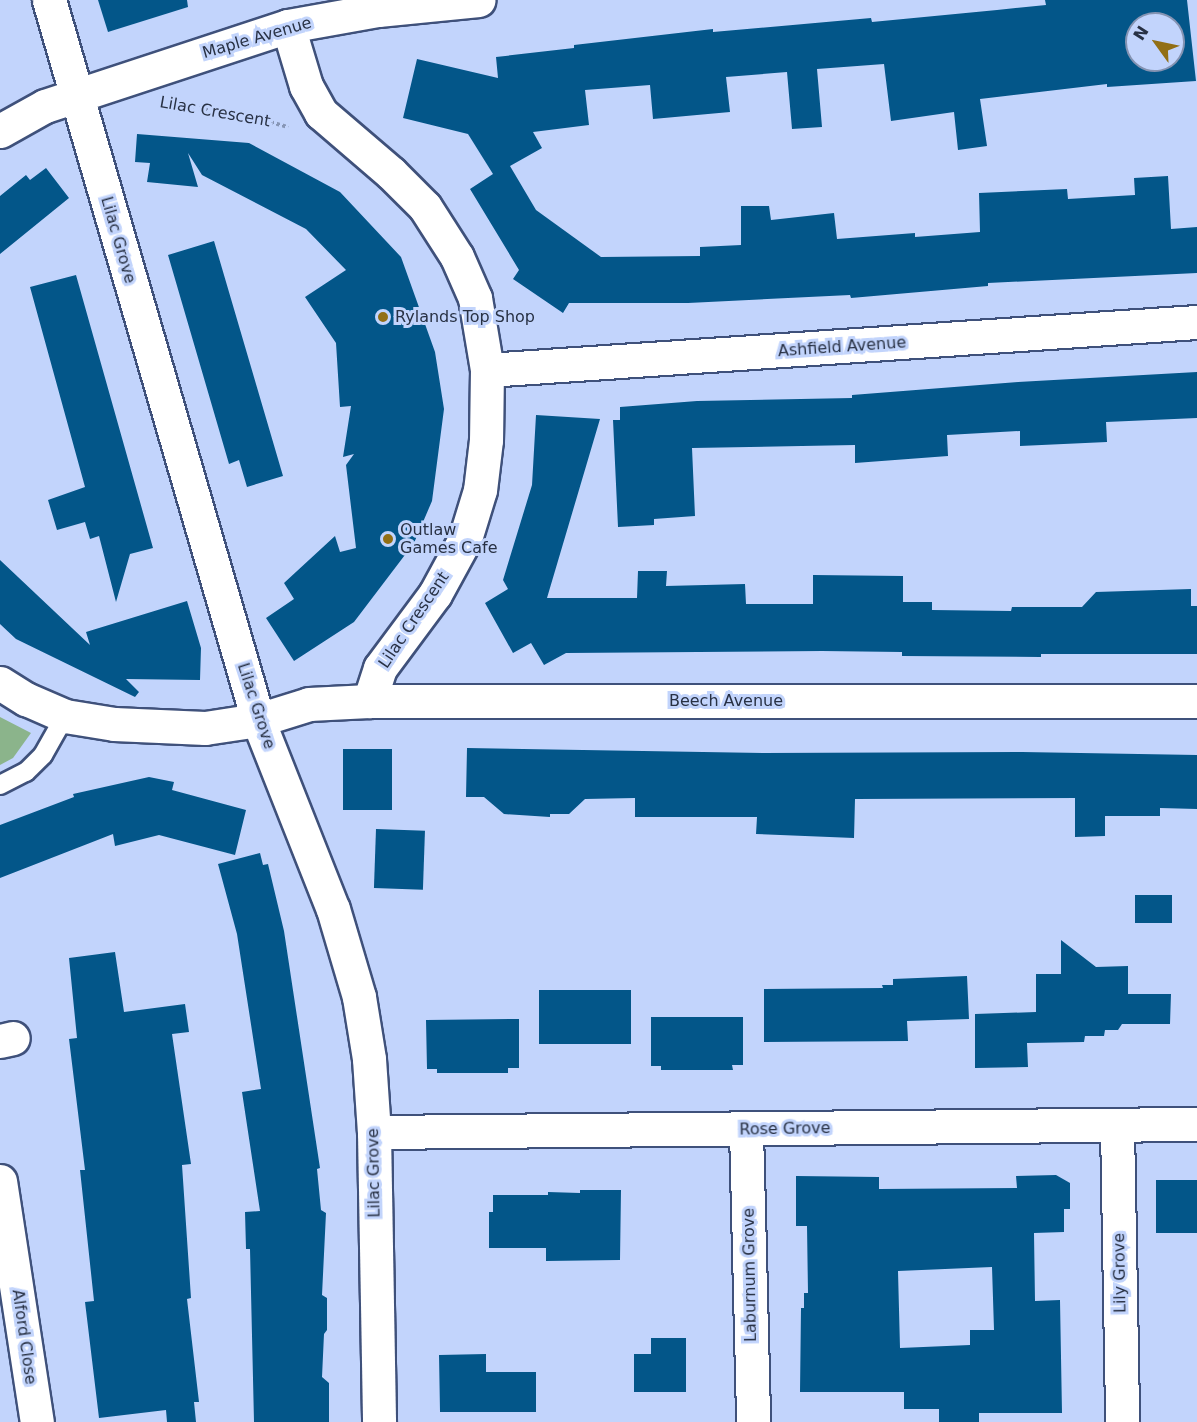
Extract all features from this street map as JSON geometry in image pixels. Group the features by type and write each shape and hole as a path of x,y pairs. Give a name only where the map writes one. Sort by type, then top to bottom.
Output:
{"street":[{"name":"Lilac Grove","path":"49,0 258,720 333,909 359,997 369,1059 374,1132 379,1422"},
{"name":"Maple Avenue","path":"76,96 96,92 201,53 288,26 378,10 479,0"},
{"name":"Lilac Crescent","path":"288,26 306,86 321,113 391,173 426,207 457,257 475,298 487,370 486,440 480,490 465,539 435,594 380,668 369,700"},
{"path":"0,131 45,106 76,96"},
{"name":"Ashfield Avenue","path":"487,370 1197,322"},
{"path":"0,684 26,699 65,716 158,728 205,728 258,720"},
{"name":"Beech Avenue","path":"258,720 309,704 369,700 1197,701"},
{"name":"Rose Grove","path":"374,1132 1197,1124"},
{"name":"Lily Grove","path":"1117,1125 1122,1422"},
{"name":"Laburnum Grove","path":"746,1129 753,1422"},
{"name":"Alford Close","path":"0,1181 37,1422"}],"lane":[{"path":"0,785 26,772 43,755 65,716"}],"path":[{"name":"Lilac Crescent","path":"166,103 242,114 296,130"}],"green space":[{"path":"0,717 31,733 13,758 0,765"}],"building":[{"path":"98,0 187,0 188,7 108,32"},
{"path":"1045,0 1187,0 1196,81 1107,87 1107,84 980,99 987,146 958,150 954,112 891,121 884,64 817,69 822,127 792,129 787,72 726,77 730,112 653,119 650,85 585,90 589,125 533,132 542,148 510,166 536,210 601,257 700,256 700,247 741,245 741,206 769,206 771,220 834,213 837,239 915,233 915,237 980,232 979,193 1067,189 1068,199 1135,195 1134,178 1168,176 1171,229 1197,227 1197,273 988,283 988,286 851,298 850,295 688,303 569,303 563,313 513,279 519,270 470,189 493,174 468,134 403,118 417,59 498,78 496,57 574,48 574,45 713,29 713,32 871,18 872,22 1046,5"},
{"path":"137,134 249,143 340,192 401,257 435,352 444,409 432,501 414,543 354,622 294,661 266,618 294,599 284,583 335,536 340,552 356,548 346,465 354,454 343,457 351,406 340,407 336,343 305,297 346,270 306,229 202,175 188,153 198,187 147,182 150,163 135,162"},
{"path":"46,168 69,198 0,254 0,196 26,175 30,180"},
{"path":"214,241 283,476 247,487 239,460 229,464 168,255"},
{"path":"76,275 153,548 130,554 116,602 99,536 90,539 85,522 57,530 48,500 85,487 30,287"},
{"path":"1197,372 1197,418 1106,422 1107,442 1020,446 1020,431 947,435 948,456 855,463 855,445 692,448 695,516 654,519 654,525 618,527 613,420 620,420 620,407 697,401 852,398 852,395 1018,382"},
{"path":"536,415 600,419 547,598 637,598 638,571 667,571 666,586 745,584 746,604 813,604 813,575 903,576 903,602 932,602 932,610 1011,611 1012,607 1082,607 1096,592 1191,589 1191,606 1197,606 1197,654 1041,654 1041,657 902,656 902,652 822,651 566,653 544,665 531,643 513,653 485,603 508,589 503,580 532,485"},
{"path":"0,560 90,645 86,632 187,601 201,648 200,680 126,679 139,692 135,697 16,639 0,624"},
{"path":"467,748 763,753 1022,752 1197,755 1197,809 1160,808 1160,816 1105,816 1105,836 1075,837 1075,798 855,799 854,838 756,834 757,817 635,817 635,798 585,799 569,814 550,814 550,817 504,814 484,797 466,797"},
{"path":"343,749 392,749 392,810 343,810"},
{"path":"149,777 174,782 172,790 246,810 235,855 159,835 115,846 113,834 0,878 0,825 74,797 73,794"},
{"path":"376,829 425,831 423,890 374,888"},
{"path":"260,853 263,865 268,864 284,931 320,1168 317,1169 321,1210 326,1213 322,1295 327,1298 327,1330 324,1334 322,1377 329,1383 329,1422 254,1422 250,1249 246,1249 245,1212 260,1211 242,1092 261,1089 237,934 218,864"},
{"path":"1135,895 1172,895 1172,923 1135,923"},
{"path":"1061,940 1096,967 1128,966 1128,994 1171,994 1170,1024 1122,1024 1118,1030 1105,1030 1104,1036 1085,1036 1084,1042 1027,1043 1028,1067 975,1068 975,1014 1036,1012 1036,974 1061,974"},
{"path":"115,952 124,1012 185,1004 189,1032 172,1034 191,1164 182,1165 191,1298 187,1299 199,1402 194,1402 196,1422 167,1422 166,1410 99,1418 85,1302 94,1301 80,1170 85,1170 69,1039 77,1038 69,958"},
{"path":"967,976 969,1019 907,1021 908,1041 764,1042 764,989 883,988 882,985 893,985 893,979"},
{"path":"539,990 631,990 631,1044 539,1044"},
{"path":"651,1017 743,1017 743,1065 732,1065 733,1070 661,1070 661,1066 651,1066"},
{"path":"519,1019 519,1068 508,1068 508,1073 437,1073 437,1069 427,1069 426,1020"},
{"path":"1056,1175 1070,1183 1070,1209 1064,1209 1064,1232 1034,1233 1035,1301 1060,1300 1062,1413 979,1413 979,1422 939,1422 939,1409 904,1409 904,1392 800,1392 801,1308 804,1308 804,1293 808,1293 807,1226 796,1226 796,1176 879,1177 879,1189 1017,1188 1016,1176","holes":["992,1267 994,1330 970,1330 970,1345 900,1348 898,1271"]},
{"path":"1156,1180 1197,1180 1197,1233 1156,1233"},
{"path":"580,1190 621,1190 620,1260 546,1261 546,1248 489,1248 489,1212 493,1212 493,1195 548,1195 548,1192 580,1193"},
{"path":"651,1338 686,1338 686,1392 634,1392 634,1354 651,1354"},
{"path":"486,1354 486,1372 536,1372 536,1412 440,1412 439,1355"}],"place":[{"name":"Rylands Top Shop","path":"383,317"},
{"name":"Outlaw Games Cafe","path":"388,539"}]}
